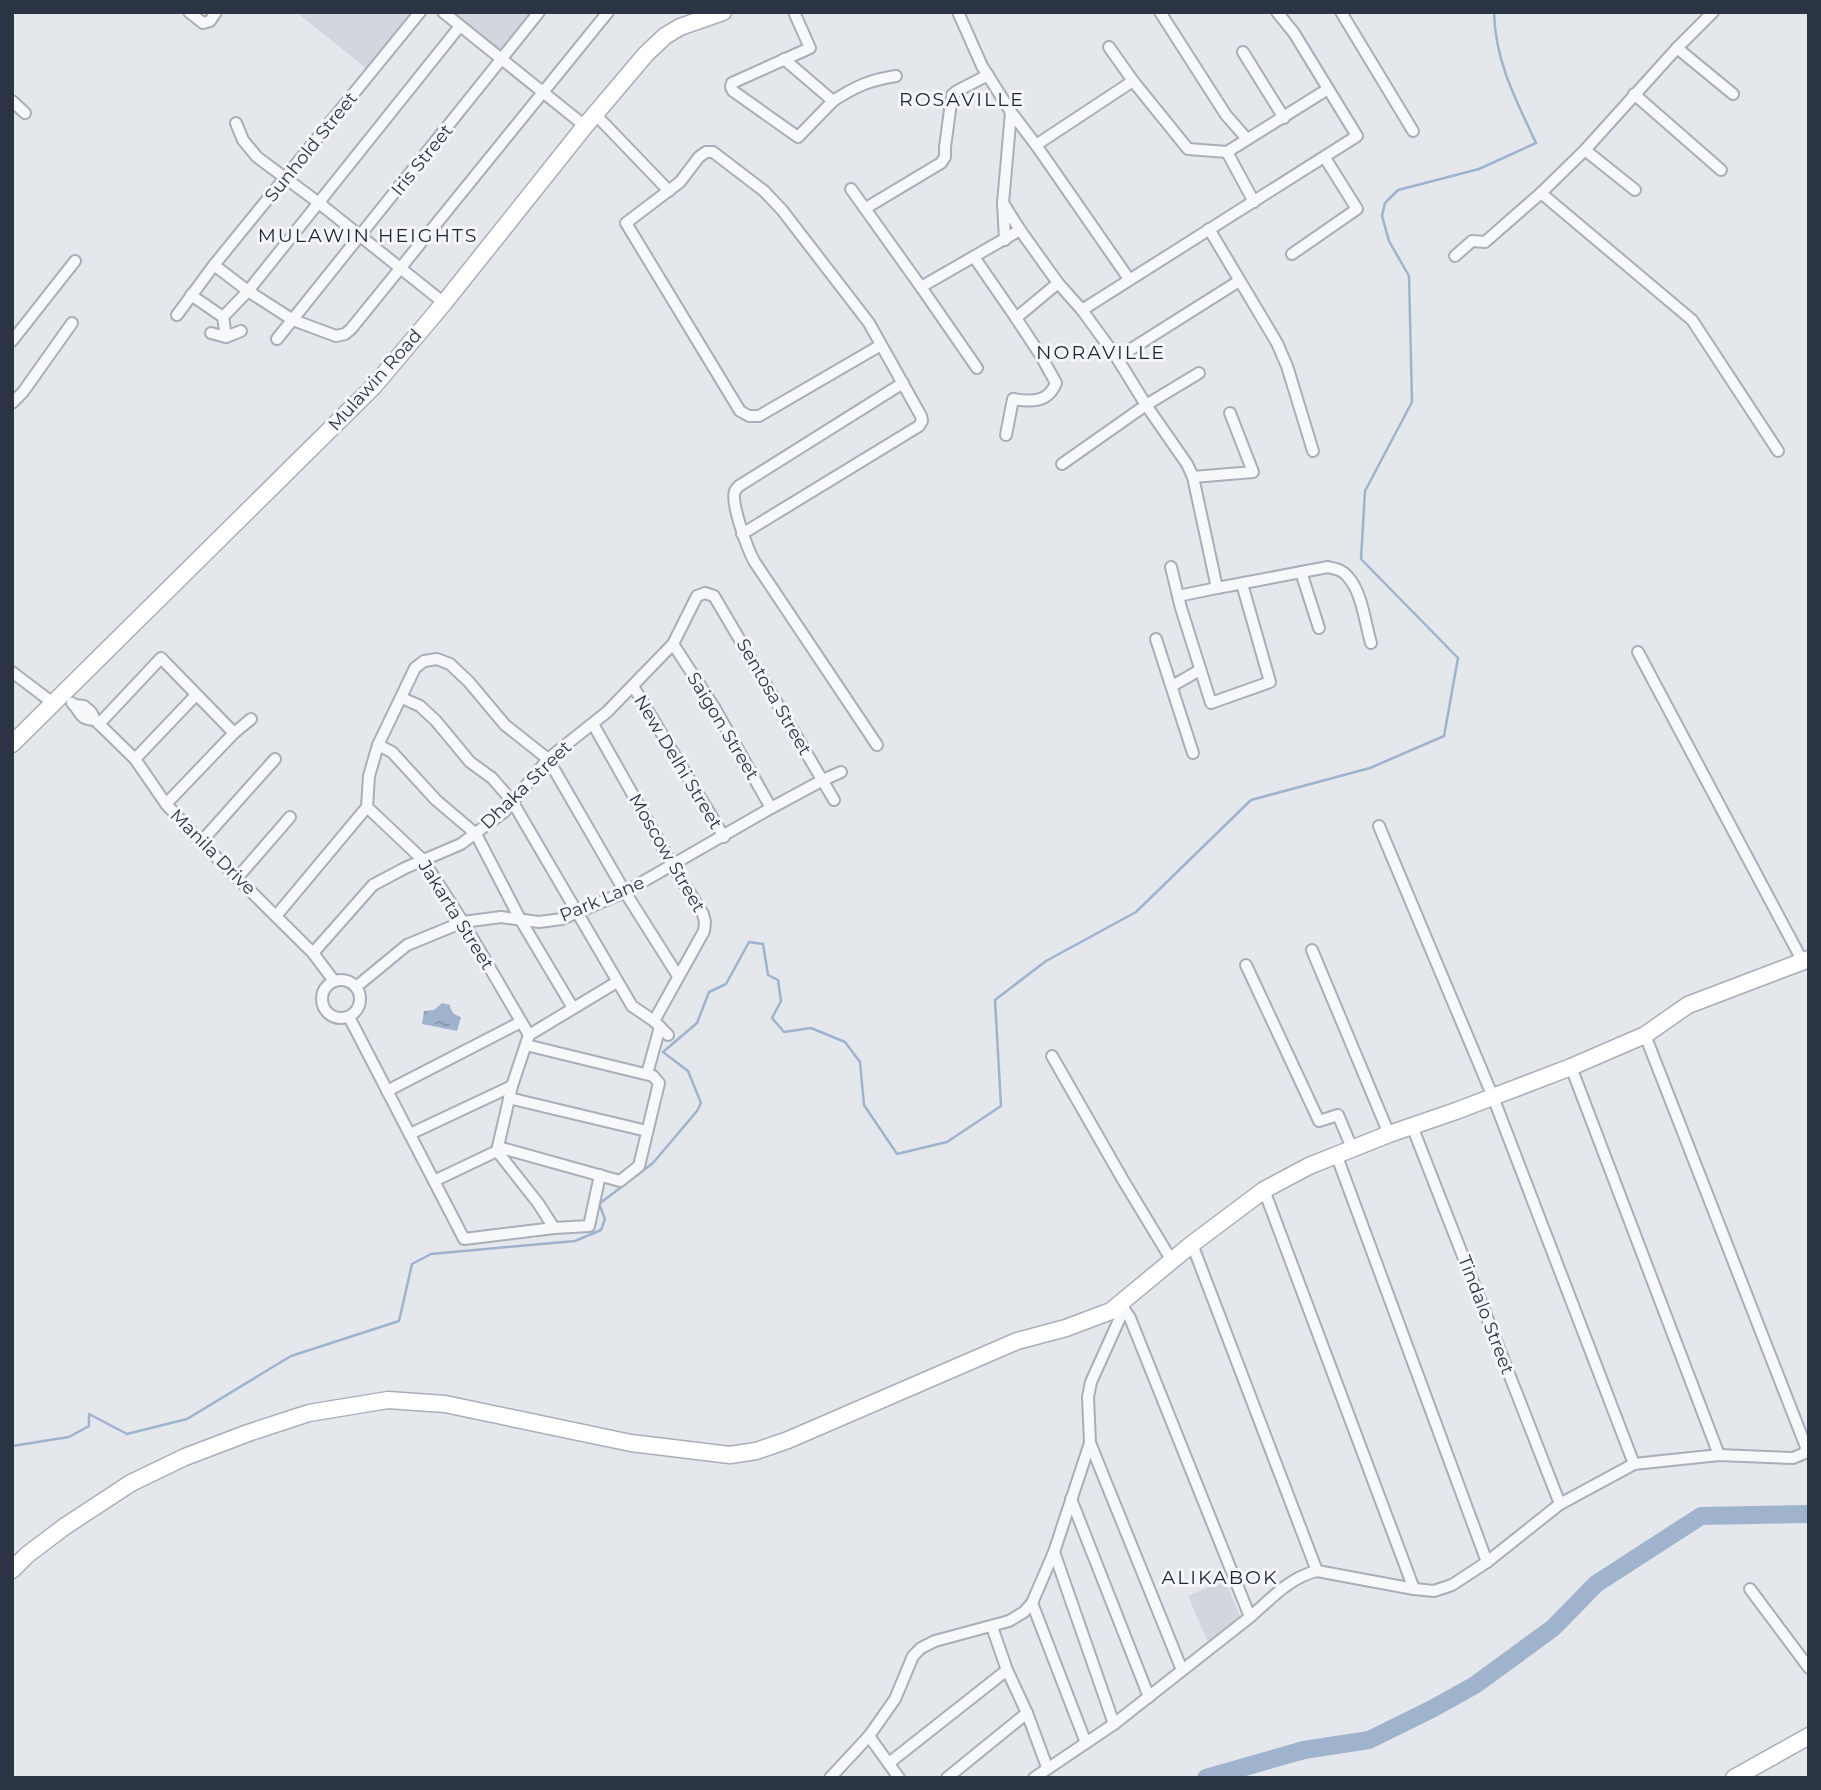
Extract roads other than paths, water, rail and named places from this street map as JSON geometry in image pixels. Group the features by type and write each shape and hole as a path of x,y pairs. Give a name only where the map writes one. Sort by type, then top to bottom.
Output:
{"street":[{"path":"189,12 203,23 210,21 216,12"},
{"name":"Sunhold Street","path":"177,315 214,265 420,12"},
{"path":"443,12 544,92 590,120 669,191"},
{"name":"Iris Street","path":"277,339 540,12"},
{"path":"214,265 293,320 336,336 345,334 608,12"},
{"name":"Mulawin Road","path":"12,744 374,386 646,54 664,36 680,27 723,12"},
{"path":"794,12 810,48 732,83 731,87 798,138 833,101 847,92 870,80 896,76"},
{"path":"958,12 988,75 1011,113 1129,279"},
{"path":"1160,12 1226,115 1247,139"},
{"path":"1082,310 1357,136 1294,33 1277,12"},
{"path":"1341,12 1413,131"},
{"path":"1455,256 1472,241 1485,242 1541,193 1585,150 1634,94 1713,12"},
{"path":"223,317 248,291 460,26"},
{"path":"1110,47 1133,81 1188,149 1227,152 1328,89"},
{"path":"1677,48 1733,94"},
{"path":"1243,52 1284,118"},
{"path":"784,59 833,101"},
{"path":"866,208 941,163 946,157 952,95 988,75"},
{"path":"1036,145 1133,81"},
{"path":"1634,94 1721,170"},
{"path":"12,101 26,113"},
{"path":"1005,240 1003,203 1011,113"},
{"path":"236,123 243,140 257,157 444,303"},
{"path":"1585,150 1635,190"},
{"path":"743,534 919,426 921,416 869,323 782,210 764,191 713,152 706,152 699,157 680,182 626,223 740,411 749,416 759,416 881,345"},
{"path":"1227,152 1254,202"},
{"path":"1293,254 1357,209 1325,158"},
{"path":"851,189 977,368"},
{"path":"1541,193 1692,320 1778,451"},
{"path":"1003,203 1058,283 1082,310 1117,358 1187,464 1193,477 1217,588"},
{"path":"1209,229 1277,343 1287,366 1313,451"},
{"path":"921,287 1020,230"},
{"path":"974,257 1041,356 1056,383 1054,389 1036,402 1013,399 1006,435"},
{"path":"12,341 75,261"},
{"path":"1117,358 1239,281"},
{"path":"1016,318 1058,283"},
{"path":"191,295 223,317 226,337"},
{"path":"12,403 30,383 72,323"},
{"path":"211,333 226,337 241,331"},
{"path":"1062,464 1146,405 1199,373"},
{"path":"877,745 754,561 743,534 734,498 739,486 903,383"},
{"path":"1193,477 1259,472 1230,413"},
{"path":"1178,596 1328,567 1338,569 1348,576 1357,592 1371,643"},
{"path":"1171,568 1211,703 1270,682 1242,584"},
{"path":"1301,572 1319,628"},
{"name":"Dhaka Street","path":"313,953 373,885 461,844 504,812 548,759 593,724 673,644 697,596 705,593 714,596"},
{"name":"Sentosa Street","path":"714,596 834,800"},
{"path":"1156,639 1193,753"},
{"name":"Saigon Street","path":"673,644 715,707 771,808"},
{"path":"12,1570 64,1527 131,1483 185,1457 309,1413 387,1400 445,1404 631,1443 730,1455 756,1451 788,1440 1017,1341 1091,1320 1121,1308 1192,1244 1264,1189 1336,1154 1571,1067 1645,1035 1688,1005 1806,961 1638,652"},
{"path":"97,722 161,658 234,733"},
{"path":"276,916 367,807 369,776 378,745 415,668 424,660 437,659 450,664 505,725 548,759 625,892 678,976"},
{"path":"1172,686 1200,670"},
{"name":"Manila Drive","path":"12,672 57,699 84,706 91,712 97,722 135,760 166,804 313,953 334,981"},
{"name":"New Delhi Street","path":"633,686 724,837"},
{"path":"135,760 196,695"},
{"path":"402,698 420,706 436,721 470,762 492,778 512,802 632,1006 661,1027"},
{"path":"166,804 234,733 251,719"},
{"name":"Moscow Street","path":"593,724 703,914 705,922 704,931 678,976 647,1074"},
{"path":"378,745 392,752 436,800 476,834 520,919 573,1008"},
{"path":"201,842 275,759"},
{"name":"Park Lane","path":"356,987 407,945 463,922 501,917 539,922 562,919 625,892 771,808 841,772"},
{"name":"Jakarta Street","path":"367,807 424,860 521,1022 527,1040"},
{"path":"238,877 290,817"},
{"path":"1379,826 1493,1097 1634,1464"},
{"path":"1312,950 1389,1134"},
{"path":"1246,965 1320,1121 1338,1115 1352,1148"},
{"path":"334,981 346,981 356,987 361,998 360,1004 349,1017 343,1019 331,1016 323,1007 325,989 334,981"},
{"path":"497,1149 512,1086 527,1040 617,982"},
{"path":"349,1017 464,1239 589,1226 600,1175"},
{"path":"387,1091 521,1022"},
{"path":"1034,1778 1114,1724 1294,1579 1306,1573 1317,1571 1434,1591 1452,1585 1487,1562 1559,1504 1634,1464 1719,1455 1793,1458 1805,1453 1806,1447 1645,1035"},
{"path":"434,1181 497,1149 620,1181 639,1166 659,1083 653,1076 527,1040"},
{"path":"1052,1056 1172,1261"},
{"path":"1571,1067 1719,1455"},
{"path":"411,1134 512,1086"},
{"path":"509,1098 647,1131"},
{"name":"Tindalo Street","path":"1412,1126 1559,1504"},
{"path":"497,1149 554,1228"},
{"path":"1336,1154 1487,1562"},
{"path":"1264,1189 1414,1589"},
{"path":"1192,1244 1317,1571"},
{"path":"1121,1308 1091,1382 1088,1397 1090,1443 1182,1670"},
{"path":"1121,1308 1130,1318 1250,1617"},
{"path":"830,1778 869,1736 895,1699 913,1656 921,1648 934,1641 1009,1621 1024,1612 1032,1603 1054,1552 1090,1443"},
{"path":"1071,1499 1149,1697"},
{"path":"1054,1552 1114,1724"},
{"path":"1750,1588 1809,1668"},
{"path":"1032,1603 1086,1743"},
{"path":"992,1627 1006,1670 1027,1713 1047,1768"},
{"path":"889,1763 1006,1670"},
{"path":"947,1778 1027,1713"},
{"path":"869,1736 899,1778"},
{"path":"1734,1778 1809,1736"}],"water":[{"path":"442,1003 450,1005 453,1013 461,1017 457,1031 422,1024 424,1011 434,1010"}],"waterway":[{"path":"12,1446 69,1437 89,1426 89,1414 127,1434 187,1419 291,1356 399,1321 412,1264 431,1254 575,1241 601,1230 605,1219 599,1204 653,1163 697,1111 701,1103 688,1071 663,1052 697,1023 709,992 726,984 749,942 763,944 768,975 778,980 781,1001 772,1018 784,1032 811,1028 845,1042 860,1062 864,1105 897,1154 947,1142 1001,1106 995,1000 1046,961 1136,912 1251,800 1370,768 1444,736 1458,658 1361,559 1365,491 1412,402 1409,276 1389,241 1382,216 1385,203 1398,190 1479,169 1536,143 1502,64 1494,12"},
{"path":"1206,1778 1304,1750 1369,1740 1432,1709 1475,1685 1553,1628 1596,1584 1701,1516 1809,1514"}],"district":[{"name":"ROSAVILLE","path":"962,99"},
{"name":"MULAWIN HEIGHTS","path":"368,235"},
{"name":"NORAVILLE","path":"1101,352"},
{"name":"ALIKABOK","path":"1220,1577"}]}
